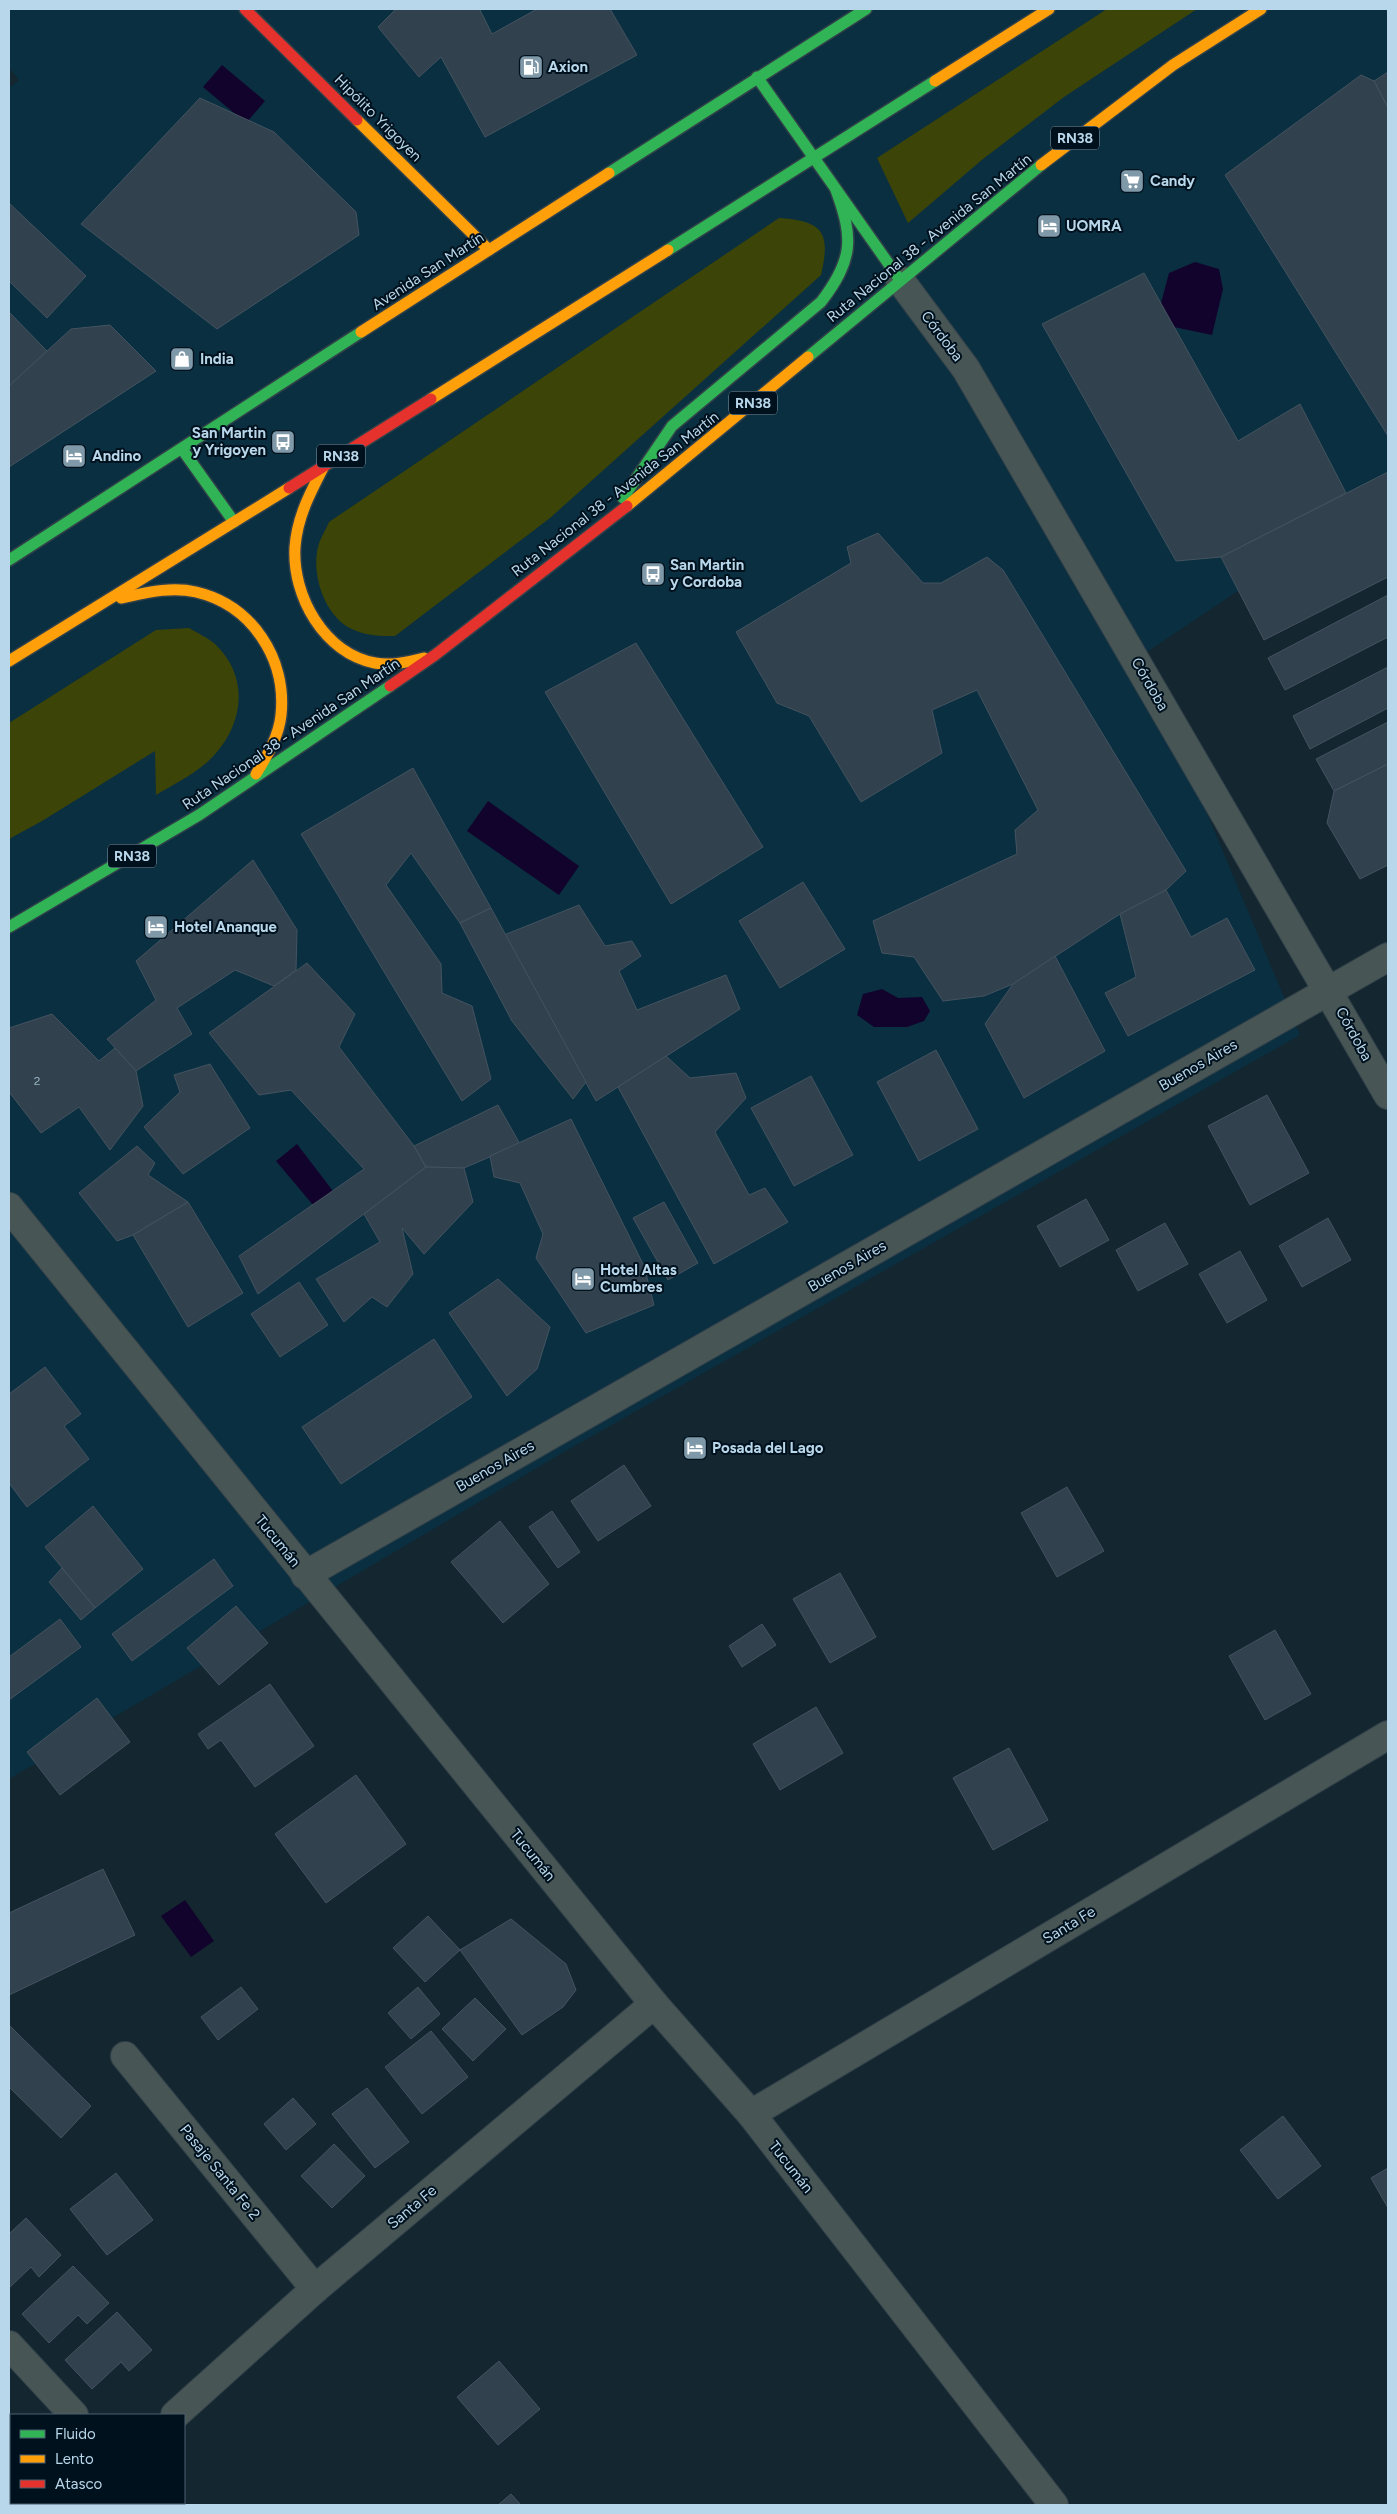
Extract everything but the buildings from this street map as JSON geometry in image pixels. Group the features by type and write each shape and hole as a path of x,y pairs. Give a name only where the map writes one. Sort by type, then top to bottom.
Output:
{"main road":[{"name":"Hipólito Yrigoyen","path":"245,9 489,250"},
{"name":"Avenida San Martín","path":"9,560 757,77 866,9"},
{"name":"RN38","path":"9,661 324,467 1049,9"},
{"name":"Ruta Nacional 38 - Avenida San Martín","path":"9,928 141,851 253,780 434,655 604,524 1064,146 1173,65 1261,9"},
{"path":"757,77 900,280"},
{"path":"604,524 672,426 821,302 840,279 850,247 850,234 836,190"},
{"path":"182,450 234,522"},
{"path":"324,467 305,501 297,534 295,559 299,584 308,610 328,636 346,651 368,662 402,664 434,655"},
{"path":"106,600 172,589 197,592 223,602 249,620 265,638 276,660 281,714 277,735 253,780"}],"street":[{"name":"Córdoba","path":"900,280 966,369 1329,990 1388,1095"},
{"name":"Buenos Aires","path":"305,1575 1388,957"},
{"name":"Tucumán","path":"9,1207 654,2004 751,2114 1054,2505"},
{"name":"Santa Fe","path":"751,2114 1388,1735"},
{"name":"Santa Fe","path":"176,2414 315,2289 654,2004"},
{"name":"Pasaje Santa Fe 2","path":"125,2056 315,2289"},
{"path":"9,2345 73,2414"}],"shaded area":[{"path":"9,9 1388,9 1388,490 1141,656 1300,1035 564,1452 9,1779 9,88 19,80 9,68"},
{"path":"222,65 265,101 246,123 203,87"},
{"path":"1195,262 1219,269 1223,289 1212,335 1174,327 1161,303 1169,273"},
{"path":"488,801 579,866 559,895 467,831"},
{"path":"882,989 898,998 922,997 930,1011 924,1021 907,1027 874,1027 857,1015 863,994"},
{"path":"297,1144 333,1191 313,1205 276,1161"},
{"path":"185,1900 214,1941 191,1957 161,1916"}],"green space":[{"path":"1107,9 1197,9 1064,97 983,159 908,223 877,158"},
{"path":"779,218 806,222 820,232 824,239 825,248 821,275 550,518 395,636 359,632 344,624 335,616 322,594 316,558 320,540 329,522"},
{"path":"189,628 215,644 227,658 235,673 238,689 238,706 228,737 218,751 200,768 156,795 155,751 42,821 9,839 9,723 156,630"}],"traffic: fast":[{"path":"609,173 866,9"},
{"path":"757,77 900,280"},
{"path":"668,250 935,81"},
{"path":"808,357 1041,165"},
{"path":"623,498 672,426 821,302 832,287 845,261 848,236 846,222 836,190"},
{"path":"9,560 361,332"},
{"path":"182,449 234,522"},
{"path":"9,927 199,815 390,686"}],"traffic: slow":[{"path":"935,81 1049,9"},
{"path":"1041,165 1173,65 1261,9"},
{"path":"357,120 489,250"},
{"path":"361,332 609,173"},
{"path":"431,399 668,250"},
{"path":"627,506 808,357"},
{"path":"323,468 305,506 298,526 295,547 295,566 299,584 315,620 326,635 341,648 357,657 375,663 387,664 424,658"},
{"path":"9,661 289,488"},
{"path":"121,598 168,590 196,592 216,599 234,609 262,637 272,655 278,674 281,694 281,715 275,738 256,774"}],"traffic: jam":[{"path":"245,9 357,120"},
{"path":"289,488 431,399"},
{"path":"390,686 435,655 627,506"}],"place":[{"name":"Axion","path":"531,67"},
{"name":"Candy","path":"1132,181"},
{"name":"UOMRA","path":"1049,226"},
{"name":"India","path":"182,359"},
{"name":"San Martin y Yrigoyen","path":"283,442"},
{"name":"Andino","path":"74,456"},
{"name":"San Martin y Cordoba","path":"653,574"},
{"name":"Hotel Ananque","path":"156,927"},
{"name":"Hotel Altas Cumbres","path":"583,1279"},
{"name":"Posada del Lago","path":"695,1448"}]}
